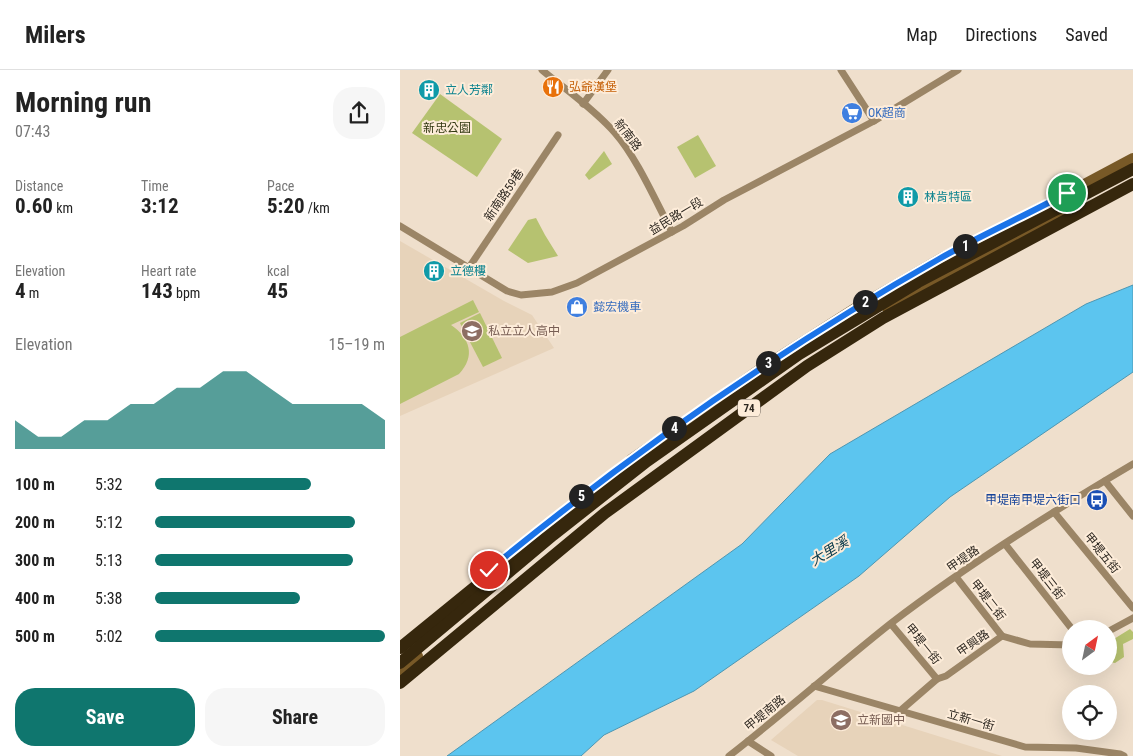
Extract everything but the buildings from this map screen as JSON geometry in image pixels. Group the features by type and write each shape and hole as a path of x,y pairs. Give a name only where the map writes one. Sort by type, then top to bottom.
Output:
{"highway":[{"name":"74","path":"400,663 553,535 647,461 799,354 910,286 1133,169"},
{"name":"74","path":"400,683 605,513 807,366 883,318 1133,184"},
{"path":"400,648 594,490 666,438 688,426 706,421"}],"street":[{"name":"新南路","path":"542,70 614,133 630,154 672,232"},
{"path":"583,104 608,70"},
{"path":"841,70 874,121"},
{"name":"益民路一段","path":"400,226 507,291 521,295 552,292 577,283 608,267 672,232 724,200 874,121 958,70"},
{"name":"新南路59巷","path":"468,269 558,135"},
{"path":"400,644 534,533 602,480 761,368 856,308 941,258 1133,158"},
{"path":"400,671 558,538 650,465 802,359 882,310 1133,176"},
{"path":"1052,219 1092,206 1133,189"},
{"name":"甲堤路","path":"814,686 892,624 956,578 1054,512 1133,464"},
{"path":"602,480 614,494"},
{"path":"1105,480 1133,516"},
{"name":"甲堤五街","path":"1054,512 1133,608"},
{"name":"甲堤三街","path":"1005,544 1065,620"},
{"name":"甲堤二街","path":"956,578 1002,636"},
{"path":"1118,626 1133,618"},
{"name":"甲堤一街","path":"892,624 937,679"},
{"name":"甲興路","path":"900,711 937,679 946,676 1002,636 1030,644 1062,645"},
{"name":"立新一街","path":"814,686 1025,747 1076,748 1124,756"},
{"name":"甲堤南路","path":"730,756 814,686"},
{"path":"748,742 771,756"}],"shaded area":[{"name":"私立立人高中","path":"400,241 532,315 554,348 400,416"},
{"name":"立新國中","path":"817,700 1002,756 798,756 771,740"}],"green space":[{"name":"新忠公園","path":"440,94 502,139 477,177 412,133"},
{"path":"698,135 716,166 695,178 677,147"},
{"path":"604,151 612,164 589,180 585,175"},
{"path":"536,218 558,256 528,263 508,250 528,220"},
{"path":"473,300 479,312 451,325 466,341 469,354 468,361 464,367 459,374 400,404 400,337"},
{"path":"480,313 502,358 483,367 460,323"},
{"path":"1130,629 1133,632 1133,639 1123,644 1124,657 1118,661 1118,636"}],"water":[{"name":"大里溪","path":"1133,285 1133,372 950,497 859,576 694,691 604,735 581,756 447,756 742,544 830,454 1086,304"}],"place":[{"name":"弘爺漢堡","path":"553,87"},
{"name":"立人芳鄰","path":"429,90"},
{"name":"OK超商","path":"852,113"},
{"name":"林肯特區","path":"908,197"},
{"name":"立德樓","path":"434,271"},
{"name":"懿宏機車","path":"577,307"},
{"name":"私立立人高中","path":"472,331"},
{"name":"甲堤南甲堤六街口","path":"1097,500"},
{"name":"立新國中","path":"841,720"}],"route":[{"path":"489,570 602,480 761,368 856,308 941,258 1067,193"}]}
